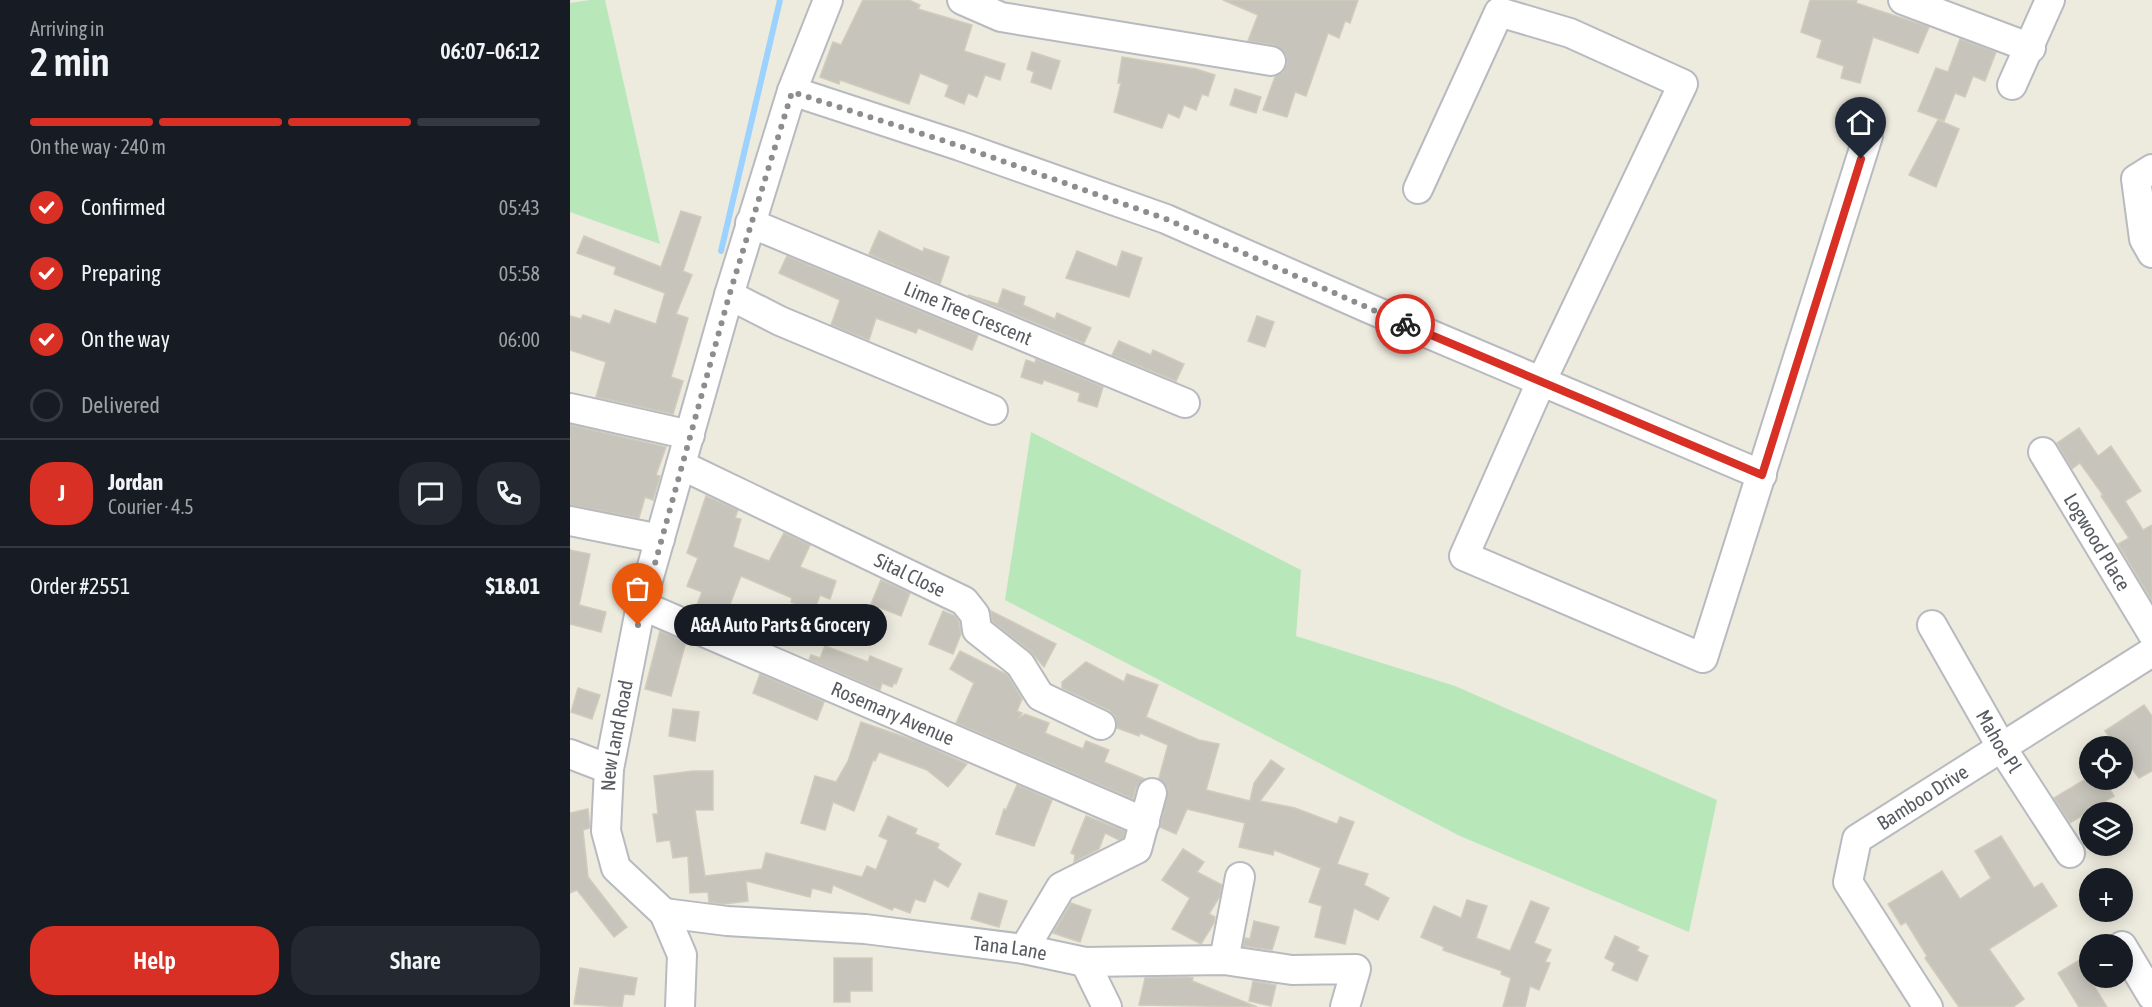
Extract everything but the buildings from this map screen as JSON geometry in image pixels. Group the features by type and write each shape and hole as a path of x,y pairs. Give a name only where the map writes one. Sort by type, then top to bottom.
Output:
{"street":[{"name":"New Land Road","path":"680,1007 682,955 664,913 616,868 606,831 609,769 641,605 750,224 792,92 828,0"},
{"path":"962,0 1001,17 1271,61"},
{"path":"1903,0 2031,48"},
{"path":"2012,86 2031,48 2050,0"},
{"path":"1418,189 1499,12 1570,33 1683,84 1541,382 1464,556 1703,658 1868,136"},
{"path":"792,92 960,146 1166,219 1762,475"},
{"path":"2152,169 2136,179 2144,239 2152,253"},
{"name":"Lime Tree Crescent","path":"750,224 1185,403"},
{"path":"729,296 780,321 993,410"},
{"path":"570,408 690,435"},
{"name":"Logwood Place","path":"2043,452 2152,633"},
{"name":"Sital Close","path":"681,465 964,601 972,608 977,630 1020,664 1040,696 1101,725"},
{"path":"570,521 660,539"},
{"name":"Rosemary Avenue","path":"641,605 1144,822"},
{"name":"Mahoe Pl","path":"1932,625 2001,748 2070,853"},
{"name":"Bamboo Drive","path":"1928,1007 1848,882 1857,839 2152,652"},
{"path":"570,754 609,769"},
{"path":"1024,949 1061,887 1137,849 1152,793"},
{"path":"1224,960 1240,877"},
{"name":"Tana Lane","path":"664,913 727,921 865,929 1024,949 1085,962 1224,960 1292,970 1356,969 1345,1007"},
{"path":"1085,962 1107,1007"},
{"path":"2133,964 2152,996"}],"green space":[{"path":"605,0 660,244 570,212 570,3"},
{"path":"1031,432 1301,570 1296,636 1455,686 1717,800 1689,932 1460,836 1005,600"}],"waterway":[{"path":"721,251 780,0"}],"way so far":[{"path":"638,625 641,605 729,296 792,92 960,146 1166,219 1405,324"}],"place":[{"name":"A&A Auto Parts & Grocery","path":"638,625"}],"route":[{"path":"1405,324 1762,475 1861,159"}]}
